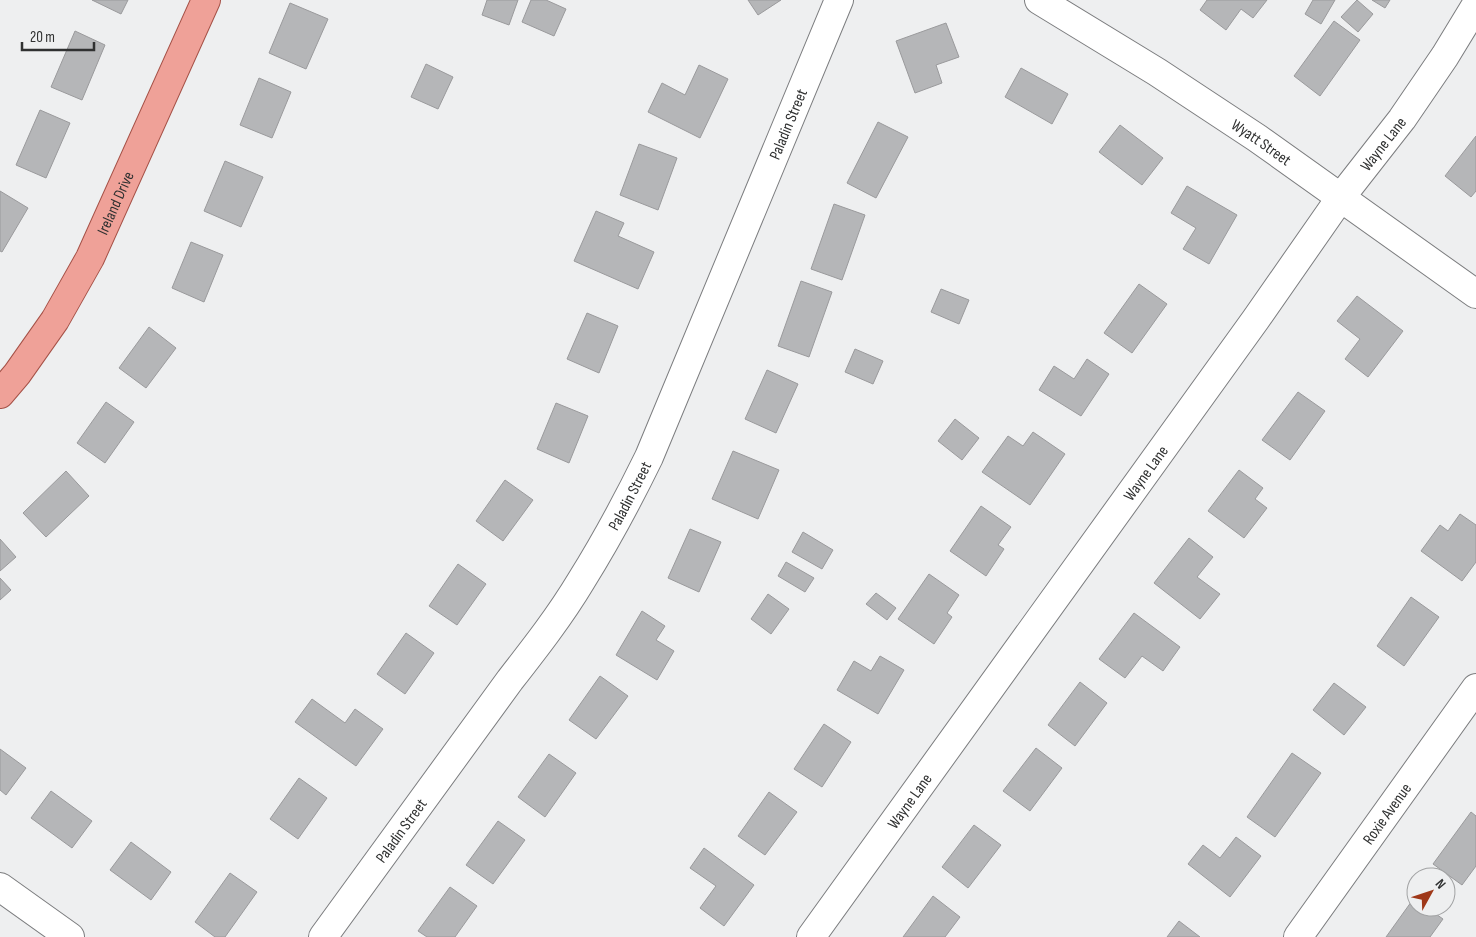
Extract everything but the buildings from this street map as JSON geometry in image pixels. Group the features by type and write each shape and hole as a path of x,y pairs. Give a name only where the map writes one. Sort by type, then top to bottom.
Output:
{"main road":[{"name":"Ireland Drive","path":"0,394 17,374 55,320 90,258 206,0"}],"street":[{"name":"Paladin Street","path":"323,937 581,582 620,516 653,448 839,0"},
{"name":"Wyatt Street","path":"1039,0 1157,72 1258,138 1476,294"},
{"name":"Wayne Lane","path":"811,937 1256,320 1341,197 1402,119 1446,56 1476,5"},
{"name":"Roxie Avenue","path":"1298,937 1476,688"},
{"path":"0,887 70,937"}]}
